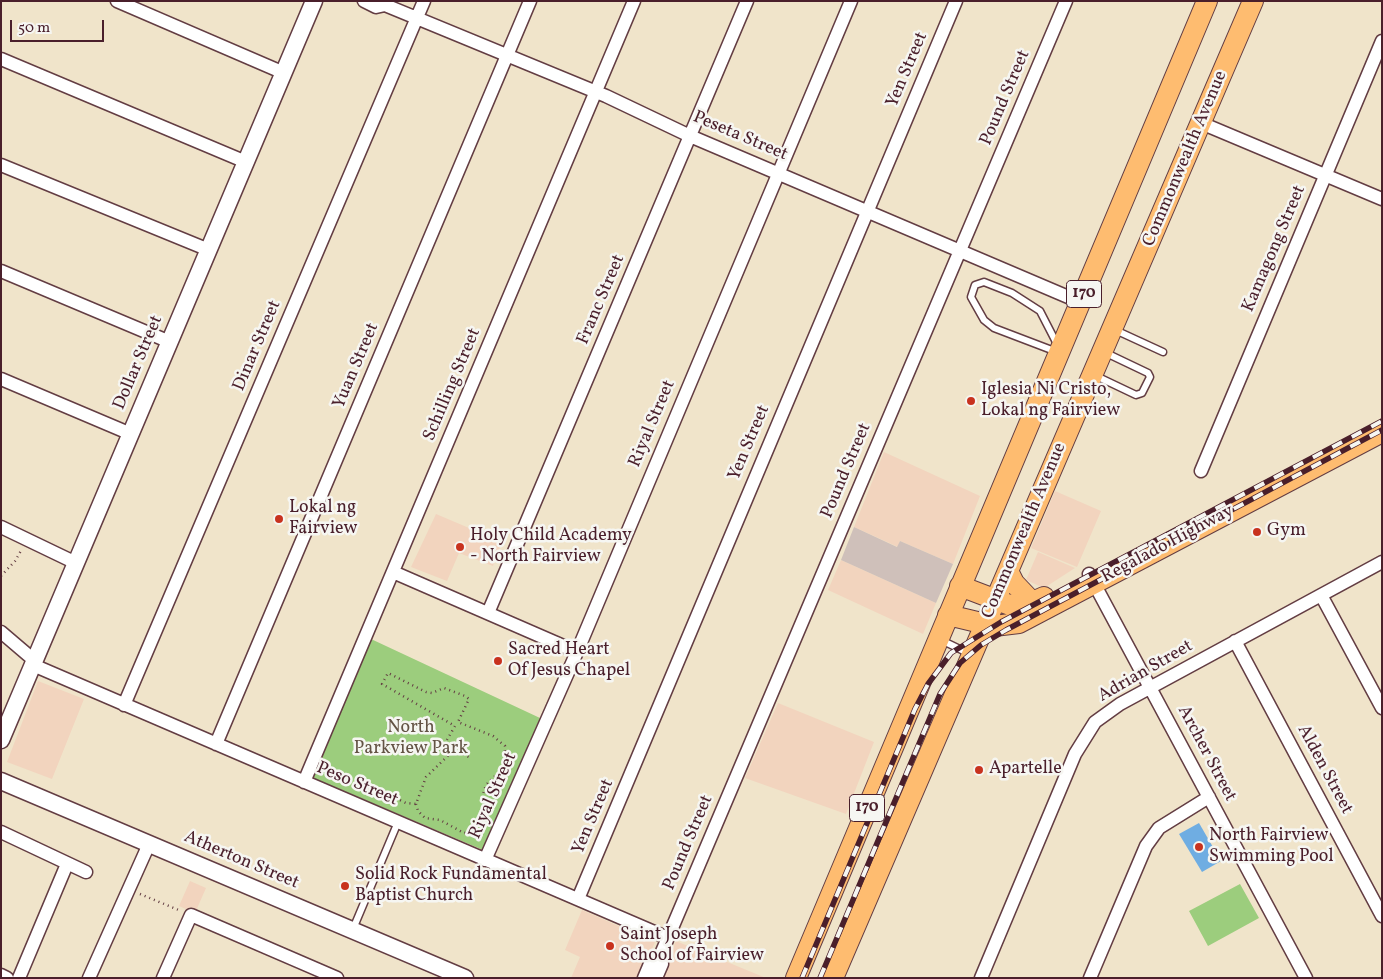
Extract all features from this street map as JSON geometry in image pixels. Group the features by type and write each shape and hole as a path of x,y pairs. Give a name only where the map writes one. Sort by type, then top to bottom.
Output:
{"main road":[{"name":"170","path":"796,978 1207,1"},
{"name":"Commonwealth Avenue","path":"833,978 1253,1"},
{"name":"Regalado Highway","path":"948,614 1002,627 1019,623 1092,579 1382,418"},
{"name":"Regalado Highway","path":"960,586 1015,607 1032,602 1092,579 1382,432"},
{"path":"1008,571 1014,583 1032,602"},
{"path":"972,654 1019,623"}],"street":[{"path":"118,1 284,73"},
{"name":"Dollar Street","path":"1,740 314,1"},
{"name":"Peseta Street","path":"364,1 376,7 384,3 417,19 508,55 595,92 690,136 1080,302"},
{"name":"Dinar Street","path":"124,704 424,1"},
{"name":"Yuan Street","path":"216,744 530,1"},
{"name":"Schilling Street","path":"304,782 634,1"},
{"name":"Franc Street","path":"488,613 747,1"},
{"name":"Riyal Street","path":"485,860 577,652 851,1"},
{"name":"Yen Street","path":"578,900 866,211 956,1"},
{"name":"Pound Street","path":"656,978 662,964 661,954 1066,1"},
{"name":"Kamagong Street","path":"1201,472 1382,41"},
{"path":"1,59 246,162"},
{"path":"1369,71 1382,76"},
{"path":"1201,123 1382,199"},
{"path":"1,165 209,250"},
{"path":"1,271 170,342"},
{"path":"1,379 131,434"},
{"path":"1,527 76,563"},
{"name":"Adrian Street","path":"981,978 1085,736 1095,722 1108,712 1150,688 1382,562"},
{"path":"393,572 577,652"},
{"name":"Archer Street","path":"1092,579 1306,978"},
{"path":"1321,595 1382,708"},
{"name":"Peso Street","path":"1,632 34,663 216,744 668,938"},
{"name":"Alden Street","path":"1235,642 1382,916"},
{"name":"Atherton Street","path":"1,781 465,978"},
{"path":"1090,978 1146,846 1159,828 1209,797"},
{"path":"1,832 86,872"},
{"path":"89,978 149,844"},
{"path":"19,978 67,864"},
{"path":"163,978 191,915 337,978"},
{"name":"Pound Street","path":"644,978 652,959 661,954"},
{"path":"1,975 7,978"}],"lane":[{"path":"980,282 1012,293 1040,311 1059,351 994,328 984,320 972,297 975,285 980,282"},
{"path":"1112,329 1163,352"},
{"path":"1092,375 1136,395 1142,393 1150,377 1148,373 1103,351"},
{"path":"938,638 972,654"},
{"path":"353,929 398,822"}],"path":[{"path":"1,576 15,561 27,539"},
{"path":"454,750 426,777 416,804 418,811 425,818 440,820 464,833 469,832 480,824 483,817 482,802 486,785 506,766 505,746 493,736 458,722 469,700 465,696 444,688 432,693 426,692 388,672 382,684 455,726 443,744 469,757"},
{"path":"392,796 406,803 416,804"},
{"path":"130,889 191,915"}],"shaded area":[{"path":"884,452 980,496 953,564 900,541 898,547 854,527"},
{"path":"1055,491 1101,511 1077,567 1031,548"},
{"name":"Holy Child Academy - North Fairview","path":"436,514 502,542 493,566 459,553 447,581 411,567"},
{"path":"854,527 897,547 900,541 953,564 936,603 841,560"},
{"path":"1038,552 1075,568 1044,588 1026,580"},
{"path":"841,560 936,603 923,634 828,590"},
{"path":"38,681 84,699 52,779 7,762"},
{"path":"778,703 874,742 846,814 745,778"},
{"path":"190,881 206,888 195,913 179,906"},
{"name":"Saint Joseph School of Fairview","path":"582,910 655,942 640,978 571,978 580,957 565,950"},
{"path":"676,941 766,978 661,978"}],"green space":[{"name":"North Parkview Park","path":"371,639 540,718 483,850 313,778"},
{"path":"1240,884 1259,918 1208,946 1189,911"}],"water":[{"name":"North Fairview Swimming Pool","path":"1199,823 1221,861 1202,872 1179,834"}],"railway":[{"path":"802,978 915,709 928,684 951,653 1001,622 1382,421"},
{"path":"820,978 940,694 960,663 981,645 1006,630 1382,430"}],"place":[{"name":"Iglesia Ni Cristo, Lokal ng Fairview","path":"971,401"},
{"name":"Lokal ng Fairview","path":"279,519"},
{"name":"Gym","path":"1257,532"},
{"name":"Holy Child Academy - North Fairview","path":"460,547"},
{"name":"Sacred Heart Of Jesus Chapel","path":"498,661"},
{"name":"Apartelle","path":"979,770"},
{"name":"North Fairview Swimming Pool","path":"1199,847"},
{"name":"Solid Rock Fundamental Baptist Church","path":"345,886"},
{"name":"Saint Joseph School of Fairview","path":"610,946"}]}
